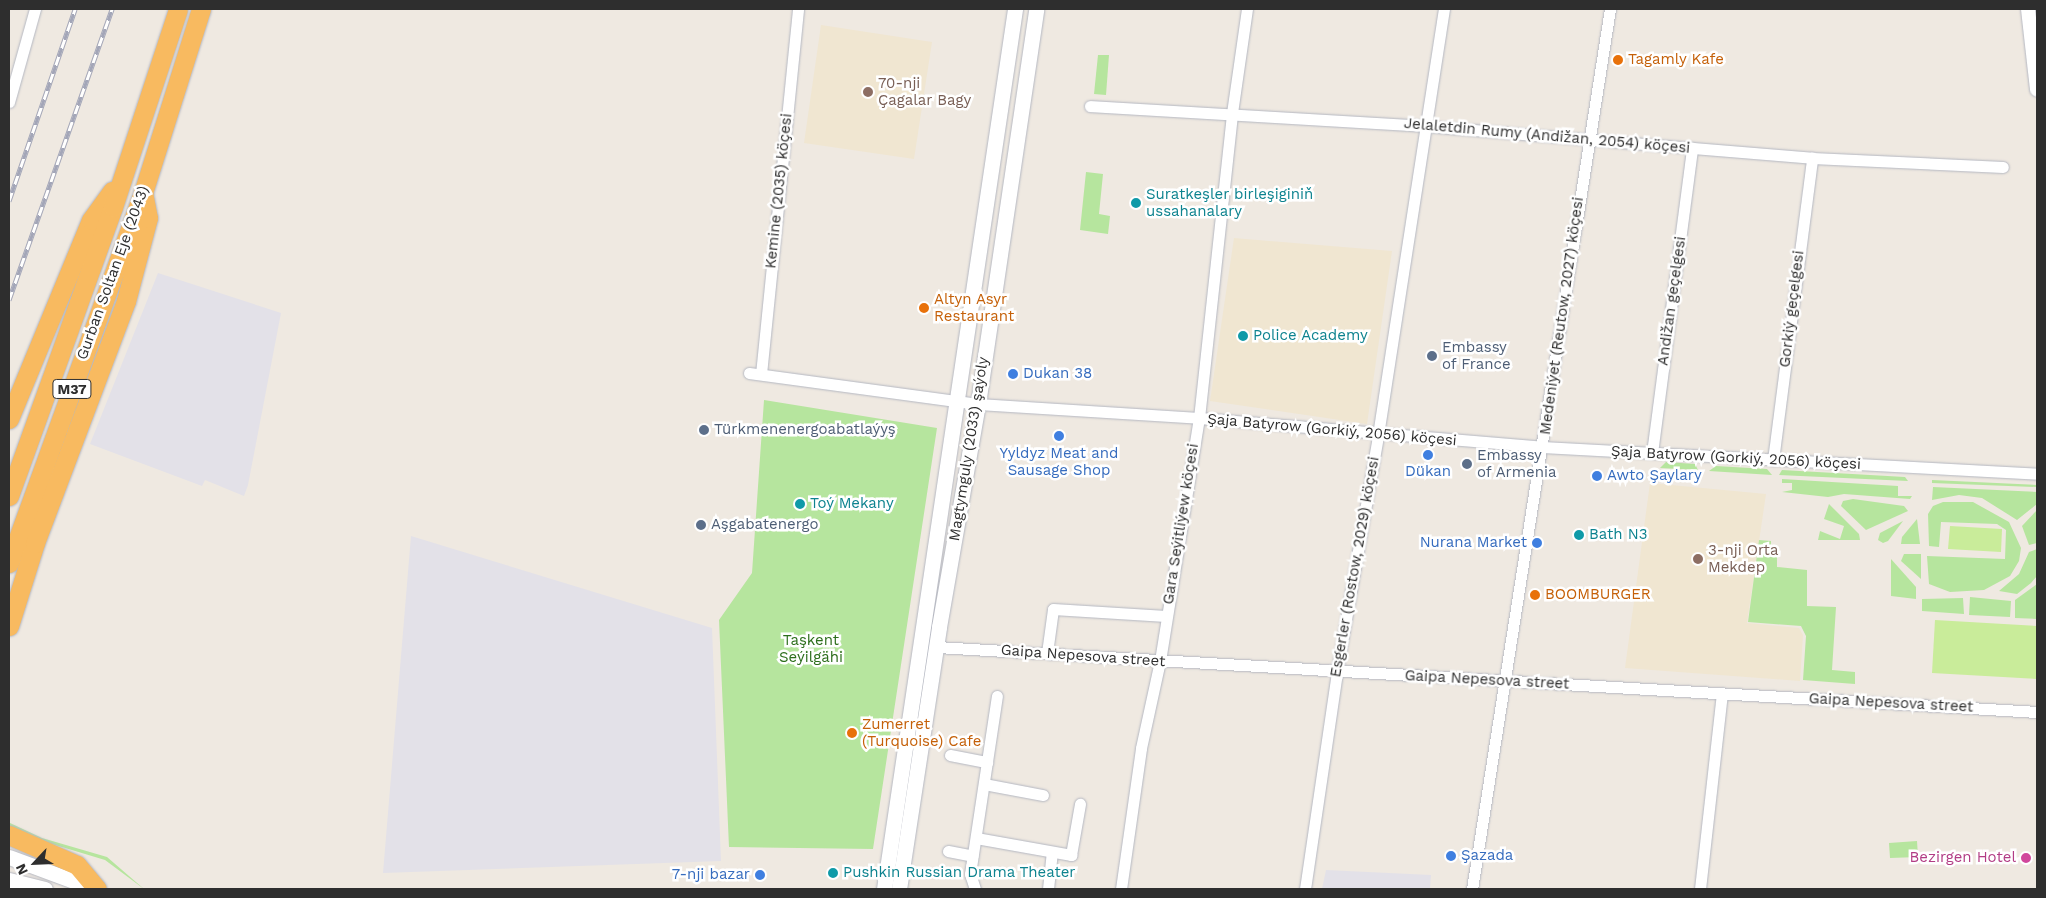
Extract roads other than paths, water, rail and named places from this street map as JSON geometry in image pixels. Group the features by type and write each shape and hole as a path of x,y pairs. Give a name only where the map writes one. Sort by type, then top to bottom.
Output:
{"highway":[{"name":"Gurban Soltan Eje (2043)","path":"9,496 113,207 178,9"},
{"name":"Gurban Soltan Eje (2043)","path":"9,563 143,193 201,9"},
{"path":"9,419 91,220 122,178"},
{"path":"9,626 35,543 126,301 148,218 143,193"},
{"path":"9,835 78,865 96,889"}],"main road":[{"name":"Magtymguly (2033) şaýoly","path":"884,889 959,403 1015,9"},
{"name":"Magtymguly (2033) şaýoly","path":"899,889 978,404 1036,9"},
{"path":"9,857 96,889"},
{"path":"9,880 44,889"}],"street":[{"path":"9,102 35,9"},
{"name":"Kemine (2035) köçesi","path":"761,374 798,9"},
{"name":"Gara Seýitliýew köçesi","path":"1121,889 1141,748 1160,662 1199,418 1232,113 1247,9"},
{"name":"Esgerler (Rostow, 2029) köçesi","path":"1305,889 1337,671 1378,435 1444,9"},
{"name":"Medeniýet (Reutow, 2027) köçesi","path":"1472,889 1543,447 1610,9"},
{"path":"2028,9 2037,84"},
{"path":"2037,63 2037,84"},
{"name":"Jelaletdin Rumy (Andižan, 2054) köçesi","path":"1090,106 1425,126 1812,158 2003,167"},
{"name":"Andižan geçelgesi","path":"1652,453 1692,148"},
{"name":"Gorkiý geçelgesi","path":"1773,460 1812,158"},
{"name":"Şaja Batyrow (Gorkiý, 2056) köçesi","path":"749,373 959,403 1199,418 1378,435 1543,447 2037,474"},
{"path":"1047,653 1053,609 1166,616"},
{"name":"Gaipa Nepesova street","path":"937,648 2037,712"},
{"path":"1700,889 1722,694"},
{"path":"975,889 970,874 997,696"},
{"path":"950,755 987,762"},
{"path":"984,784 1043,795"},
{"path":"976,838 1052,853 1072,854 1080,804"},
{"path":"948,851 973,856"},
{"path":"1048,889 1052,853"}],"railway":[{"path":"9,201 75,9"},
{"path":"9,300 112,9"}],"place":[{"name":"Tagamly Kafe","path":"1618,60"},
{"name":"70-nji Çagalar Bagy","path":"868,92"},
{"name":"Suratkeşler birleşiginiň ussahanalary","path":"1136,203"},
{"name":"Altyn Asyr Restaurant","path":"924,308"},
{"name":"Police Academy","path":"1243,336"},
{"name":"Embassy of France","path":"1432,356"},
{"name":"Dukan 38","path":"1013,374"},
{"name":"Türkmenenergoabatlaýyş","path":"704,430"},
{"name":"Yyldyz Meat and Sausage Shop","path":"1059,436"},
{"name":"Dükan","path":"1428,455"},
{"name":"Embassy of Armenia","path":"1467,464"},
{"name":"Awto Şaylary","path":"1597,476"},
{"name":"Toý Mekany","path":"800,504"},
{"name":"Aşgabatenergo","path":"701,525"},
{"name":"Bath N3","path":"1579,535"},
{"name":"Nurana Market","path":"1537,543"},
{"name":"3-nji Orta Mekdep","path":"1698,559"},
{"name":"BOOMBURGER","path":"1535,595"},
{"name":"Zumerret (Turquoise) Cafe","path":"852,733"},
{"name":"Şazada","path":"1451,856"},
{"name":"Bezirgen Hotel","path":"2026,858"},
{"name":"Pushkin Russian Drama Theater","path":"833,873"},
{"name":"7-nji bazar","path":"760,875"}],"park label":[{"name":"Taşkent Seýilgähi","path":"811,648"}]}
